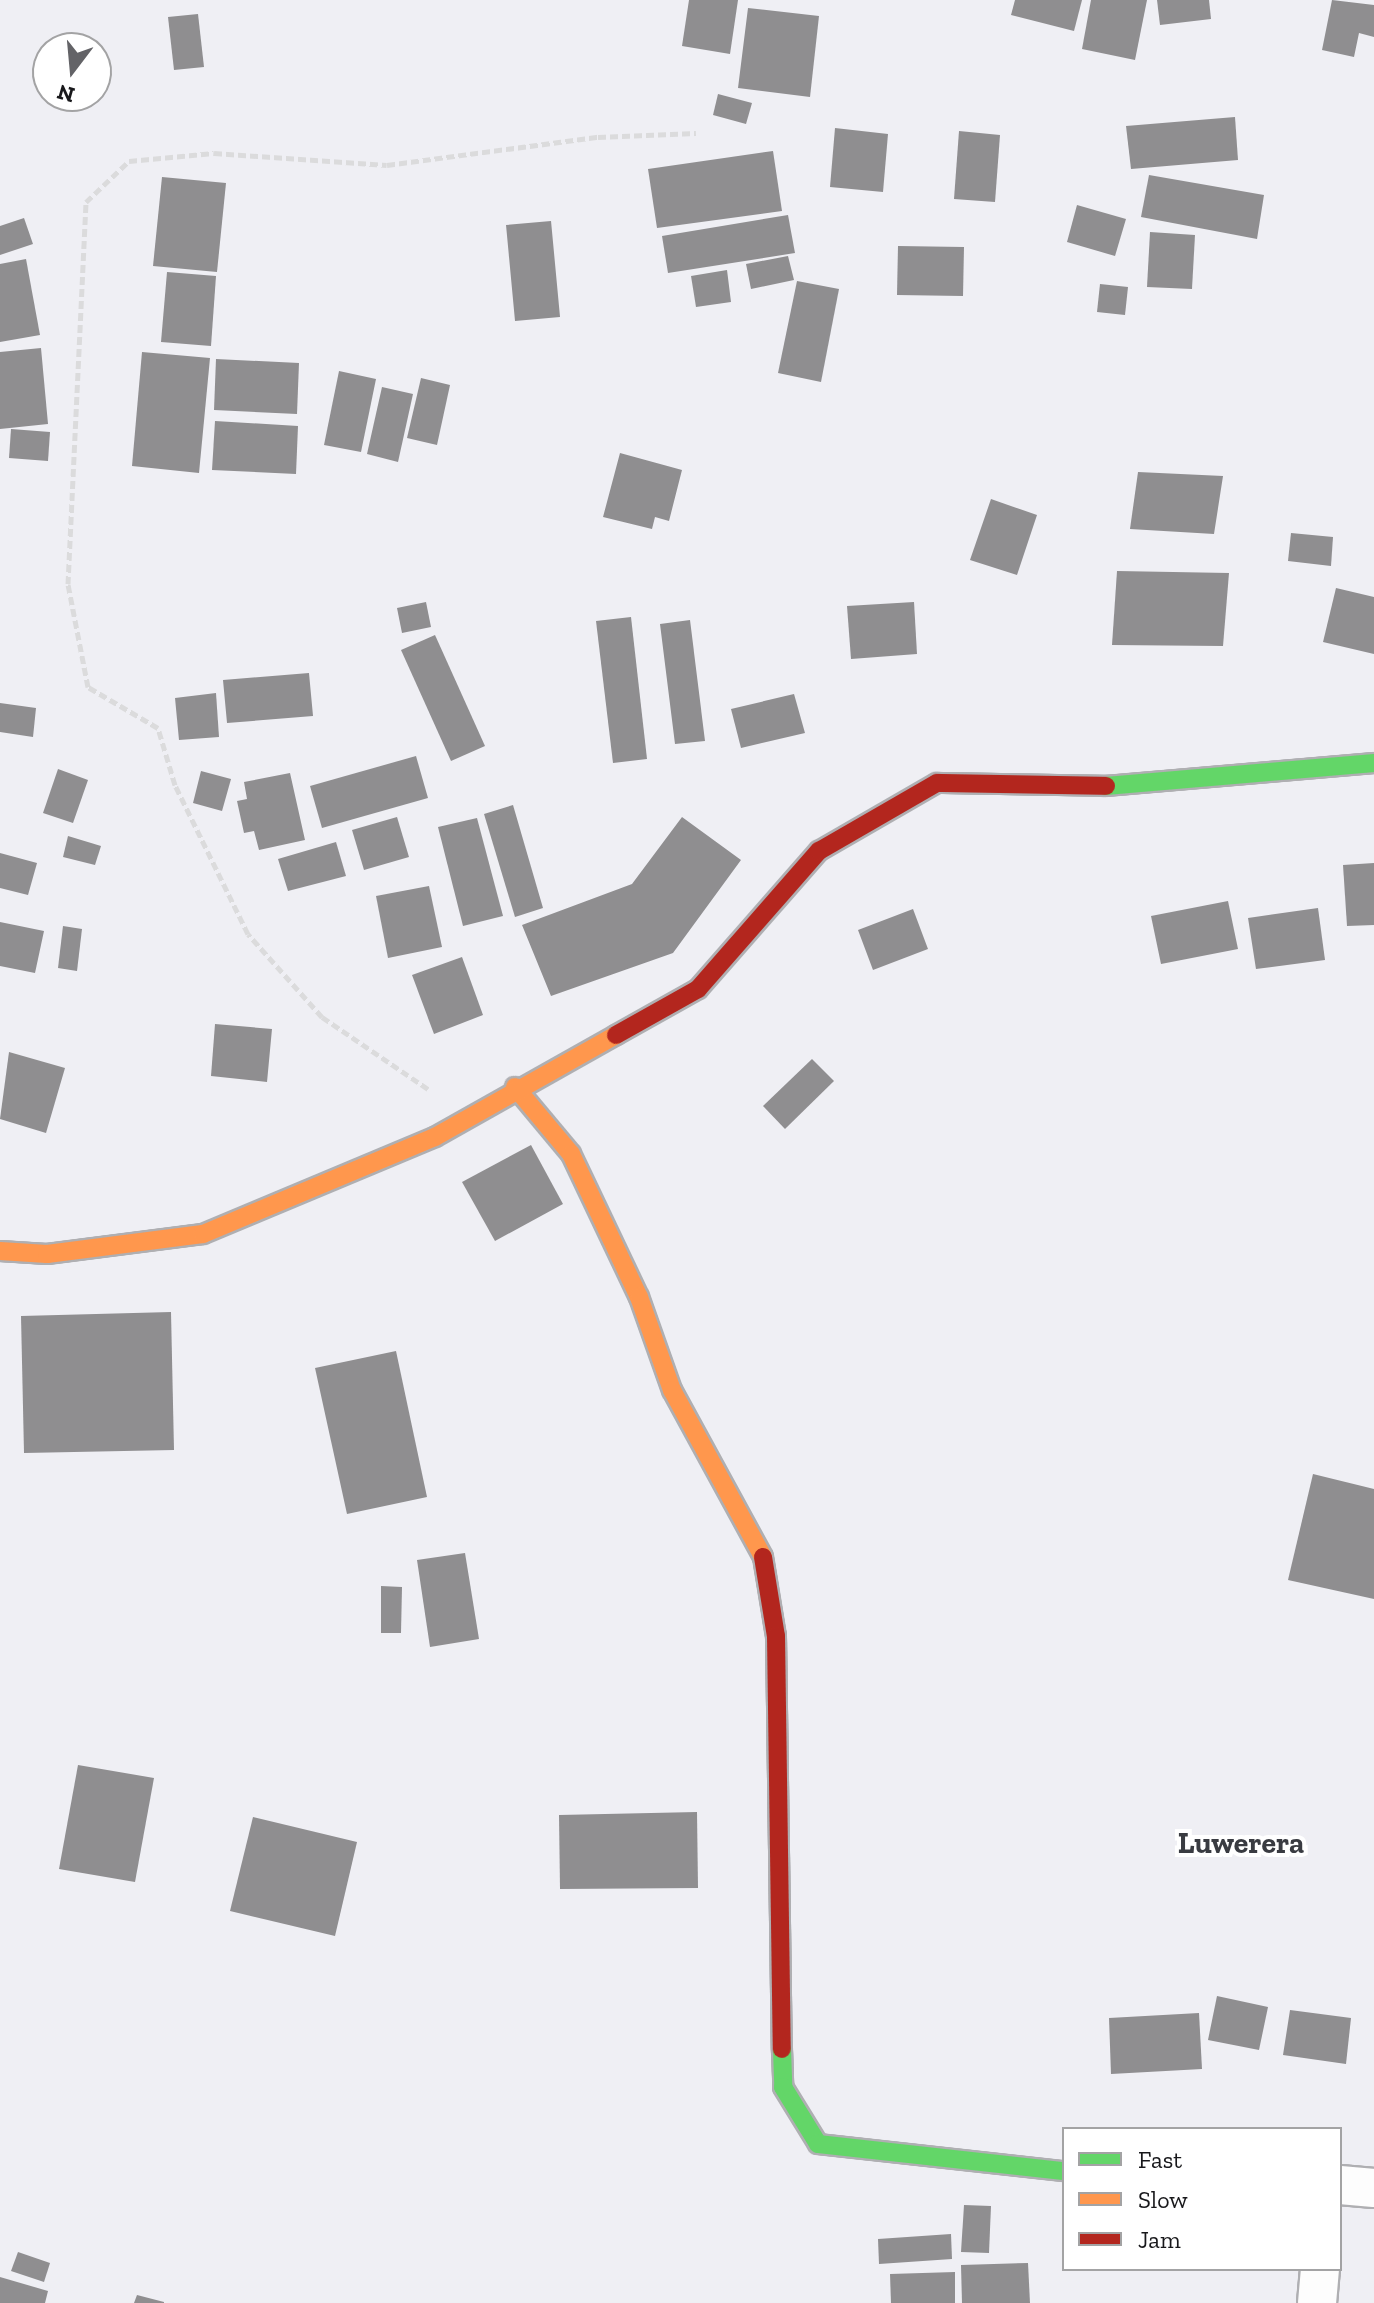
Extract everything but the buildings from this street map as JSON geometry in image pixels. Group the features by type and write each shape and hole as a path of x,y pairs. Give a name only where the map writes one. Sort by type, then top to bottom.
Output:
{"street":[{"path":"0,1251 47,1254 203,1234 435,1137 515,1087 698,989 819,851 937,783 1139,787 1299,765 1374,763"},
{"path":"515,1087 571,1154 639,1297 672,1390 761,1545 776,1636 783,2087 818,2144 1062,2171"},
{"path":"1342,2185 1374,2188"},
{"path":"1317,2303 1320,2271"}],"path":[{"path":"468,1116 322,1017 248,934 175,785 158,728 88,687 68,584 86,202 129,161 214,153 387,165 598,137 696,133"}],"traffic: fast":[{"path":"1106,786 1374,763"},
{"path":"782,2049 783,2087 818,2144 1062,2171"}],"traffic: slow":[{"path":"0,1251 47,1254 203,1234 435,1137 616,1035"},
{"path":"515,1087 571,1154 639,1297 672,1390 763,1557"}],"traffic: jam":[{"path":"616,1035 698,989 819,851 937,783 1106,786"},
{"path":"763,1557 776,1636 782,2049"}],"district":[{"name":"Luwerera","path":"1241,1843"}]}
